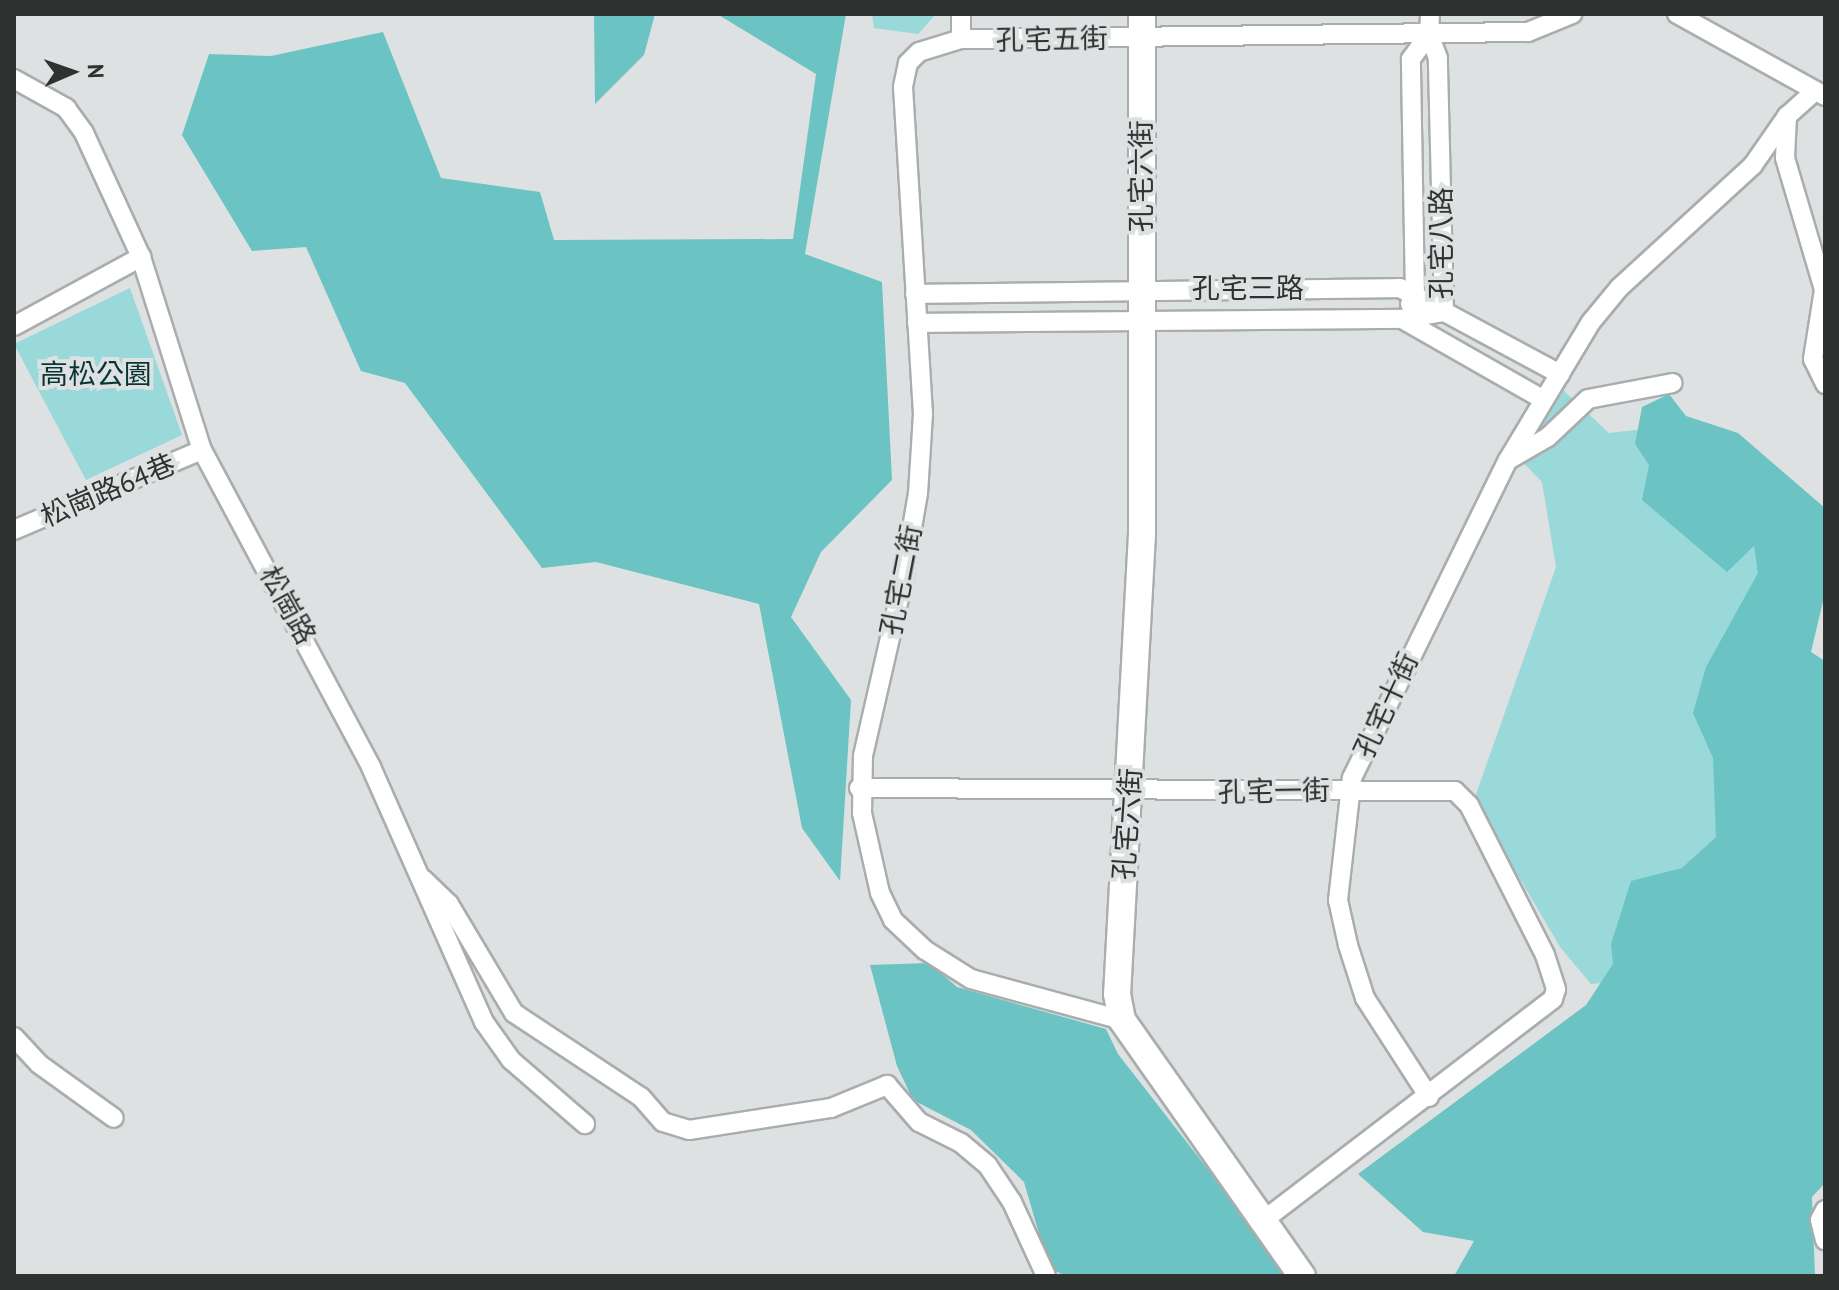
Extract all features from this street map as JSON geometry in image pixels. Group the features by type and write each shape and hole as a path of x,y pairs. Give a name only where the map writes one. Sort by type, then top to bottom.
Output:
{"street":[{"path":"961,14 961,39"},
{"name":"孔宅八路","path":"1402,319 1444,312 1438,58 1429,34 1430,14"},
{"name":"孔宅五街","path":"961,39 1108,40 1142,24 1429,34 1528,32 1572,14"},
{"path":"1677,14 1820,93"},
{"name":"孔宅六街","path":"1142,24 1142,534 1117,994 1122,1020 1260,1223 1302,1276"},
{"name":"孔宅八路","path":"1402,319 1415,296 1411,59 1429,34"},
{"name":"孔宅二街","path":"961,39 919,52 908,63 903,87 923,414 918,493 859,788 880,893 893,920 925,950 971,979 1122,1020"},
{"name":"松崗路","path":"14,79 66,108 84,133 141,257 202,450 314,651 484,1022 511,1060 585,1124"},
{"name":"孔宅十街","path":"1429,1097 1365,998 1348,945 1338,900 1350,789 1396,679 1508,460 1560,374 1620,287 1753,165 1787,116 1820,93"},
{"path":"1787,116 1785,158 1824,290 1813,359 1825,384"},
{"path":"14,326 141,257"},
{"name":"孔宅三路","path":"915,294 1141,288 1400,288 1560,374"},
{"name":"孔宅三路","path":"917,323 1402,319 1544,400"},
{"path":"1508,460 1548,437 1588,399 1673,383"},
{"name":"松崗路64巷","path":"14,530 202,450"},
{"name":"孔宅一街","path":"859,788 1455,791 1469,805 1545,955 1556,989 1553,999 1429,1097"},
{"path":"416,871 449,904 514,1013 641,1097 663,1122 689,1130 831,1108 887,1085 919,1122 961,1143 988,1166 1012,1202 1046,1276"},
{"path":"14,1037 39,1064 114,1118"},
{"path":"1260,1223 1429,1097"},
{"path":"1825,1210 1820,1220 1825,1240"}],"green space":[{"path":"872,14 936,14 918,34 874,28"},
{"name":"高松公園","path":"130,288 182,435 86,480 14,344"},
{"path":"1563,390 1609,433 1687,424 1788,602 1825,964 1591,984 1560,947 1474,800 1556,567 1542,482 1521,460"}],"shaded area":[{"path":"594,14 655,14 644,55 595,104"},
{"path":"717,14 846,14 805,254 882,282 892,480 821,552 791,617 851,700 840,881 802,828 759,604 596,562 542,568 405,383 361,371 306,247 252,251 182,135 209,54 271,56 383,32 441,178 540,192 554,240 793,239 816,74"},
{"path":"1669,394 1686,416 1738,433 1825,508 1825,593 1811,652 1825,661 1825,1183 1812,1197 1815,1276 1454,1276 1474,1241 1423,1232 1358,1174 1586,1005 1613,964 1611,944 1631,881 1682,868 1716,837 1713,758 1693,713 1706,667 1758,573 1754,546 1727,572 1642,500 1649,465 1635,444 1642,407"},
{"path":"929,963 957,987 1106,1029 1118,1054 1291,1276 1066,1276 1049,1268 1024,1182 971,1130 913,1100 897,1066 870,965"}]}
